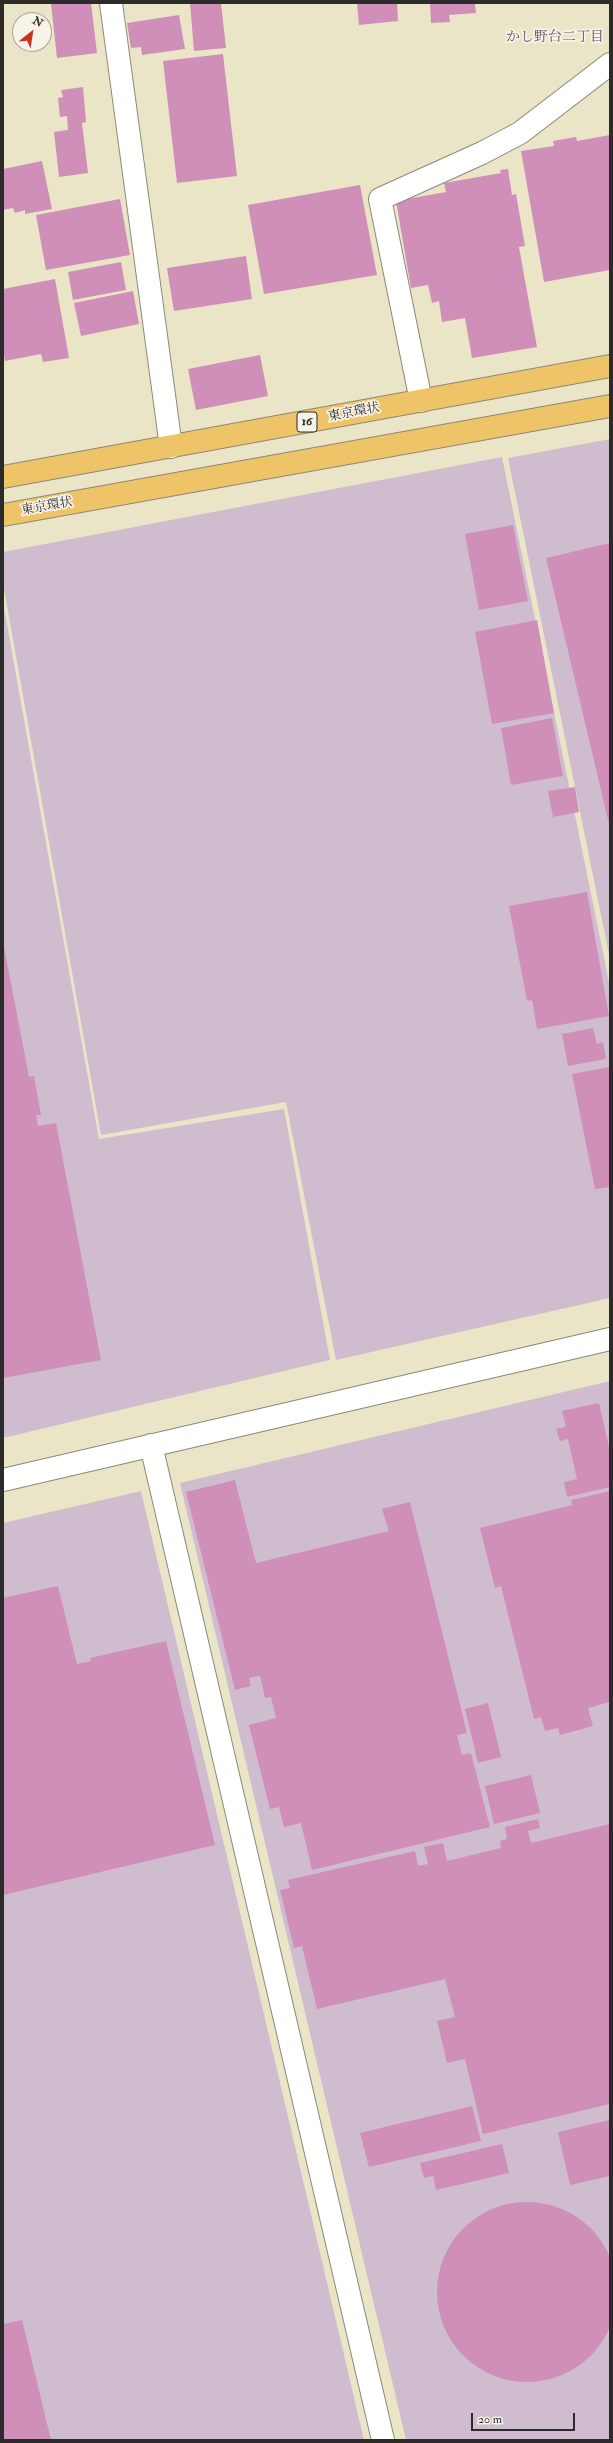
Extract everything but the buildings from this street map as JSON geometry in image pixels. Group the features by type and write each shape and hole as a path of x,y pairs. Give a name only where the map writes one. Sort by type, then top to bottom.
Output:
{"highway":[{"name":"東京環状","path":"3,478 610,366"},
{"name":"東京環状","path":"3,515 610,406"}],"street":[{"path":"111,3 172,448"},
{"path":"421,401 380,199 482,153 520,133 610,64"},
{"path":"3,1480 610,1339"},
{"path":"151,1445 383,2440"}],"shaded area":[{"path":"610,439 610,959 508,458"},
{"path":"502,457 610,987 610,1298 336,1360 286,1102 101,1135 3,583 3,552"},
{"path":"3,602 99,1139 284,1109 330,1360 3,1438"},
{"path":"610,1381 610,2440 406,2440 180,1483"},
{"path":"141,1491 364,2440 3,2440 3,1523"}],"district":[{"name":"かし野台二丁目","path":"555,38"}]}
